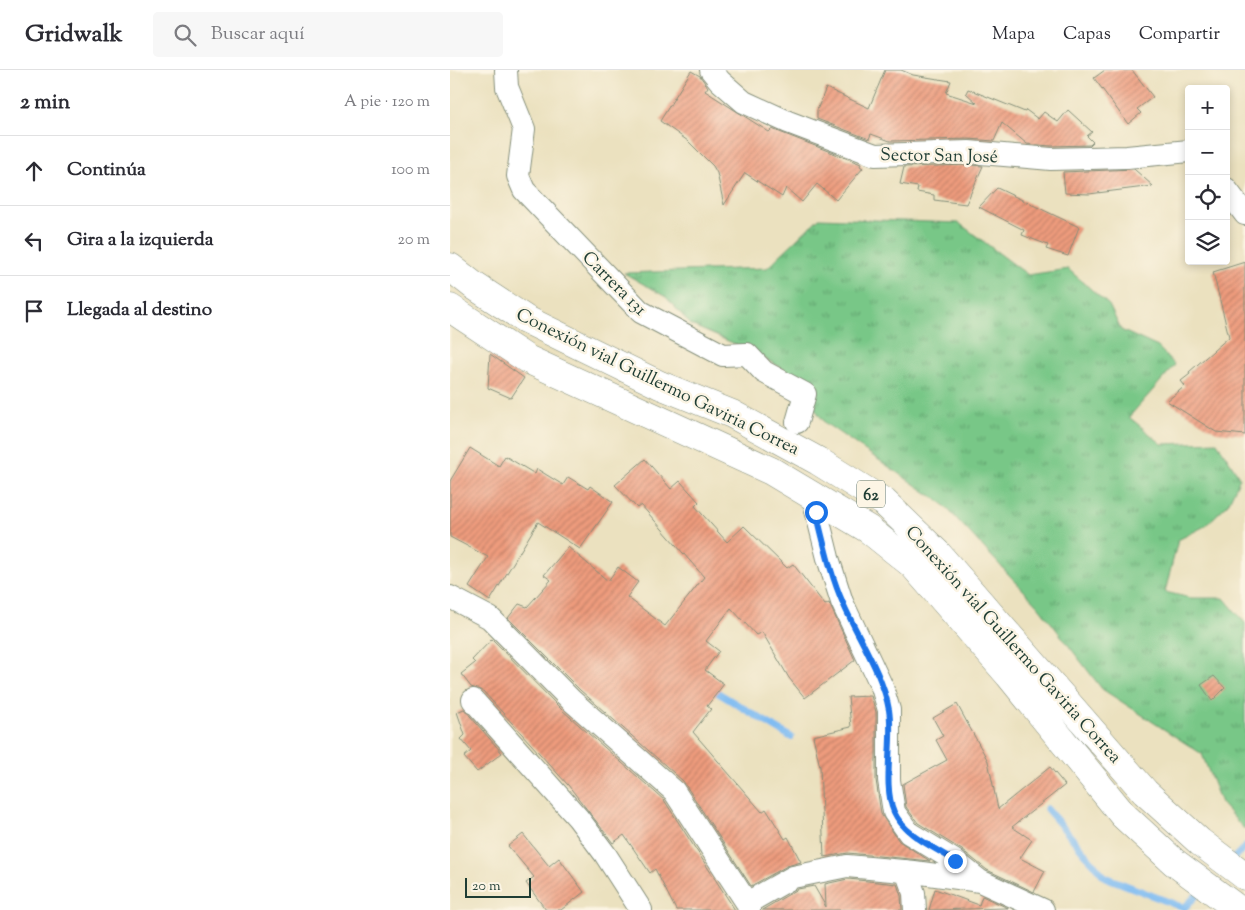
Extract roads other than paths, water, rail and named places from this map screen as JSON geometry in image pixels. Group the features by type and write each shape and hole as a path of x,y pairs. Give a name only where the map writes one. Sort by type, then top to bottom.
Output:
{"highway":[{"name":"Conexión vial Guillermo Gaviria Correa","path":"450,267 473,285 525,319 660,385 732,414 818,461 884,502 938,553 1145,792 1200,842 1245,876"},
{"name":"Conexión vial Guillermo Gaviria Correa","path":"450,308 527,359 744,458 812,494 868,529 913,565 1009,675 1123,815 1174,862 1238,910"}],"street":[{"name":"Carrera 131","path":"506,70 507,87 524,129 518,176 524,190 640,312 723,355 747,354 764,372 804,394 797,422"},
{"name":"Sector San José","path":"711,70 720,82 744,102 788,122 875,155 969,152 1051,159 1127,157 1185,150"},
{"path":"1230,194 1245,214"},
{"path":"812,494 828,558 842,602 882,687 889,710 889,780 894,812 909,833 955,861 980,882 1014,903 1043,910"},
{"path":"450,596 490,618 571,700 674,792 748,906 793,877 847,866 906,871 980,882"},
{"path":"473,700 578,818 605,854 641,910"},
{"path":"906,871 914,893 916,910"}],"waterway":[{"path":"710,688 791,737"},
{"path":"1047,809 1105,877 1184,908 1202,890"},
{"path":"1233,859 1245,847"}]}
